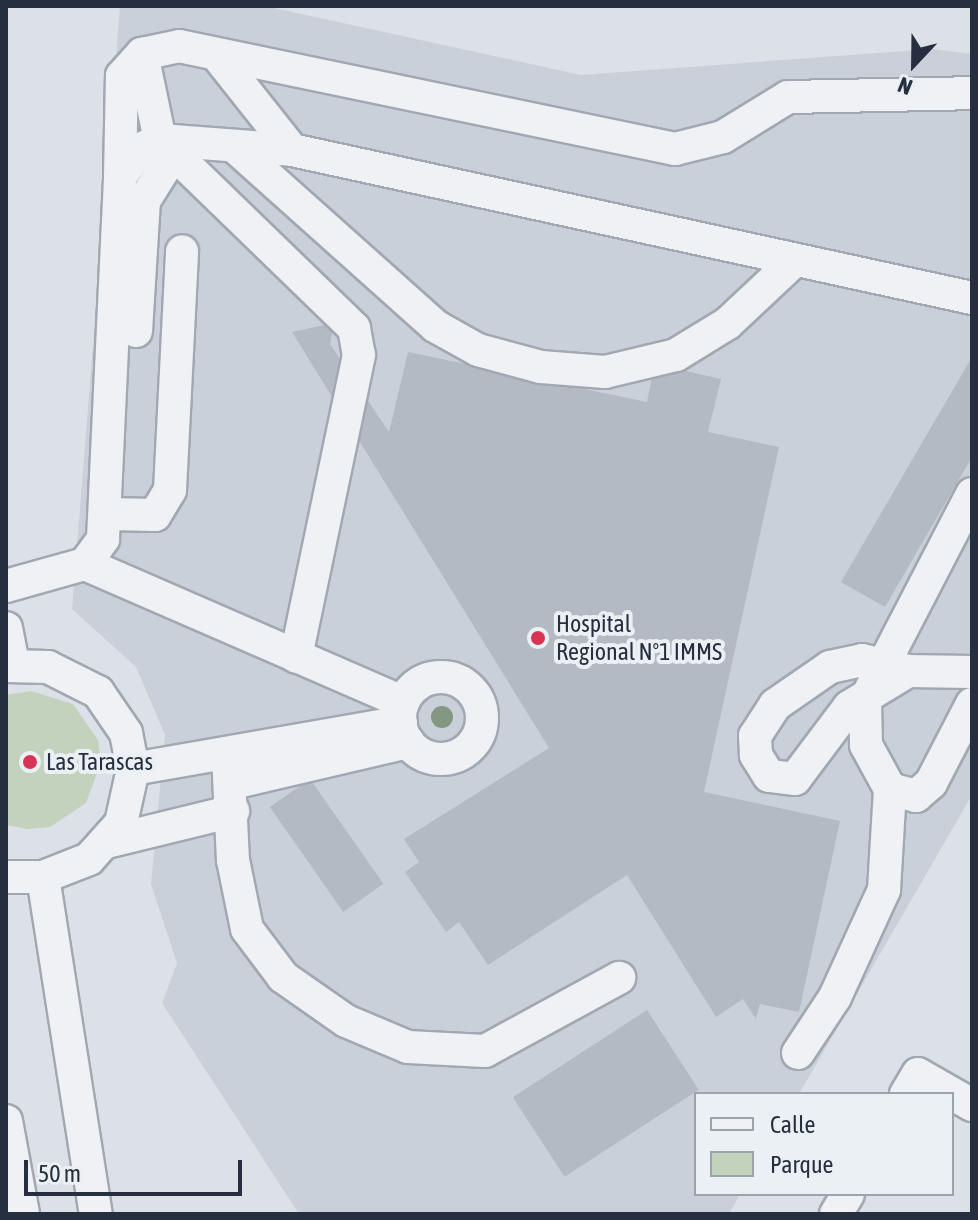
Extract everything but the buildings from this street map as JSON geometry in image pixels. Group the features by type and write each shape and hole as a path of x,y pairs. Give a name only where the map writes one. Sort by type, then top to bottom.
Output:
{"street":[{"path":"117,514 122,76 142,54 179,46 675,149 723,137 788,97 972,93"},
{"path":"142,54 167,147 354,328 359,355 296,656"},
{"path":"216,54 292,150"},
{"path":"85,564 117,514 144,201 167,147"},
{"path":"120,177 140,149 235,147 292,150 972,298"},
{"path":"235,147 435,326 478,350 541,367 605,372 676,355 728,323 795,260"},
{"path":"117,514 155,515 170,490 182,251"},
{"path":"972,494 896,666 865,700 829,726 795,779 769,776 756,755 755,736 775,705 830,667 896,666 972,672"},
{"path":"6,586 85,564 296,656 404,722 231,783 107,842 70,869 43,877 6,877"},
{"path":"6,628 9,665 67,672 98,692 126,733 133,769 128,806 107,842"},
{"path":"798,1053 835,997 884,890 890,789 866,745 865,700"},
{"path":"890,789 916,796 931,783 972,704"},
{"path":"133,769 231,783"},
{"path":"231,783 247,929 283,977 346,1021 408,1047 485,1051 619,978"},
{"path":"43,877 96,1214"},
{"path":"907,1092 918,1074 949,1092"},
{"path":"954,1095 972,1105"},
{"path":"6,1121 23,1214"},
{"path":"836,1214 847,1196"}],"shaded area":[{"name":"Hospital Regional N°1 IMMS","path":"120,6 265,6 581,75 932,49 972,54 972,795 800,1092 694,1092 694,1196 739,1196 729,1214 299,1214 162,1003 177,963 151,884 165,735 136,667 72,609"}],"green space":[{"path":"31,691 73,704 98,740 101,762 86,803 50,827 28,829 6,825 6,695"}],"place":[{"name":"Hospital Regional N°1 IMMS","path":"538,638"},
{"name":"Las Tarascas","path":"30,762"}]}
